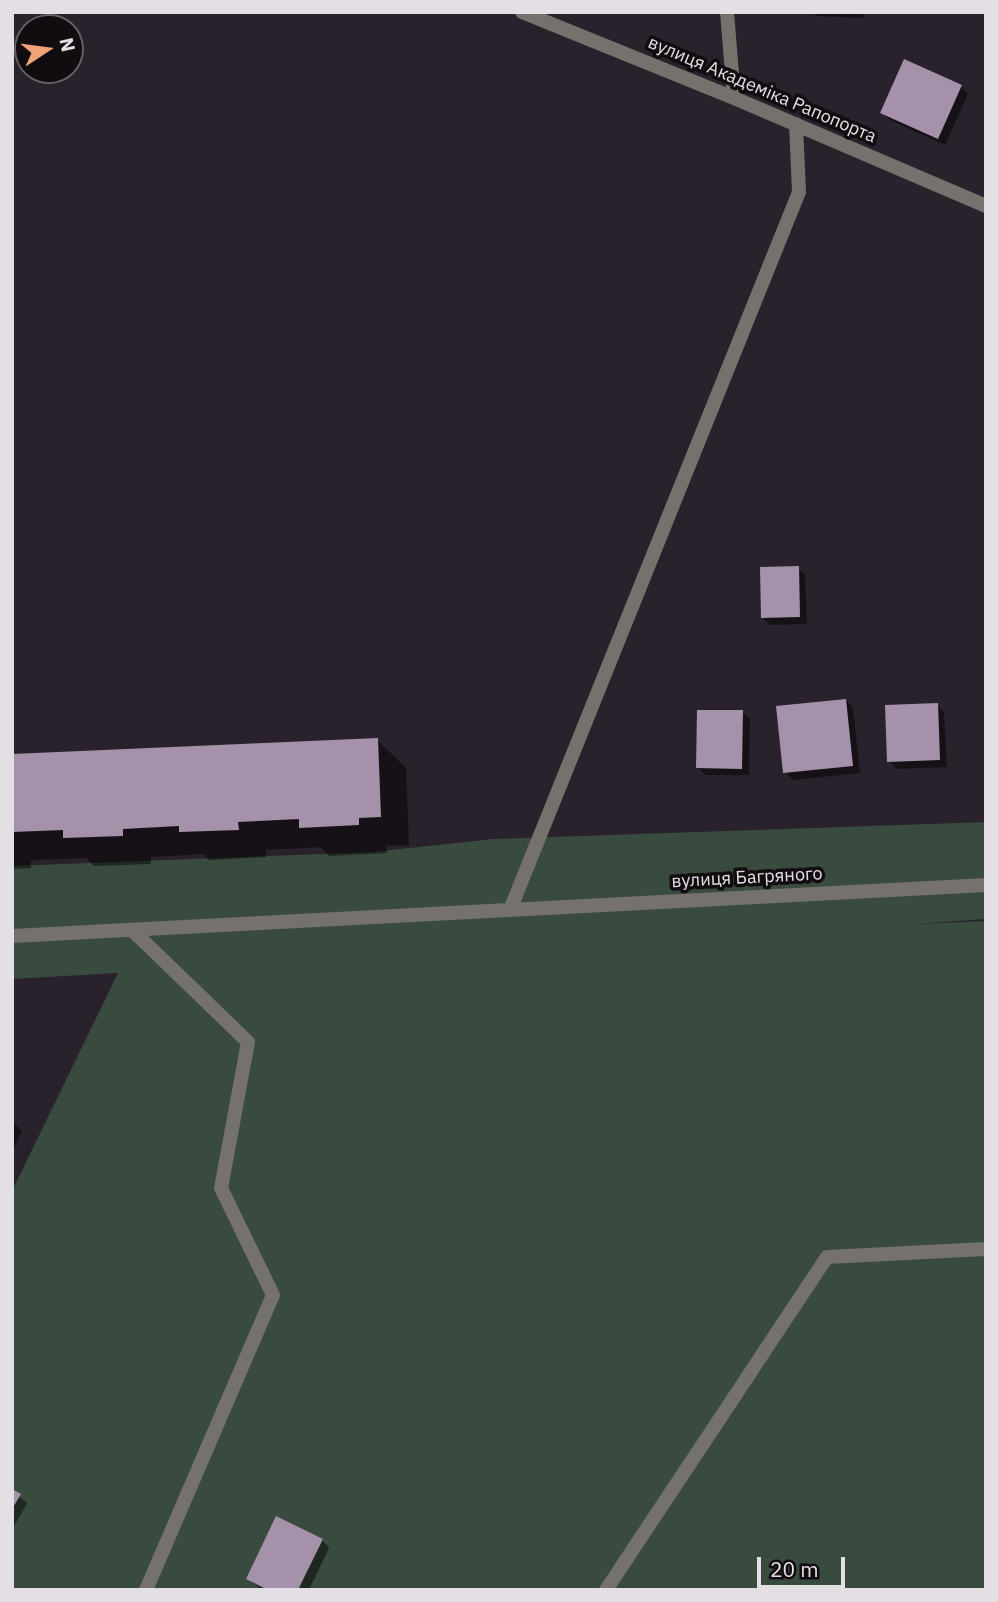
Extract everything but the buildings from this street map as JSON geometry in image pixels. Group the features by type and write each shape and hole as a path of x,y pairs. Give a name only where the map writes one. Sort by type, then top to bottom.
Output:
{"street":[{"name":"вулиця Академіка Рапопорта","path":"522,12 734,98 986,206"},
{"path":"727,12 734,98"},
{"path":"510,910 799,192 796,124"},
{"name":"вулиця Багряного","path":"12,936 986,884"},
{"path":"132,930 248,1042 222,1188 273,1295 145,1590"},
{"path":"606,1590 827,1257 986,1249"}],"green space":[{"path":"986,822 986,919 915,924 986,921 986,1590 12,1590 12,1191 118,973 12,979 12,866 372,852 493,839"}]}
